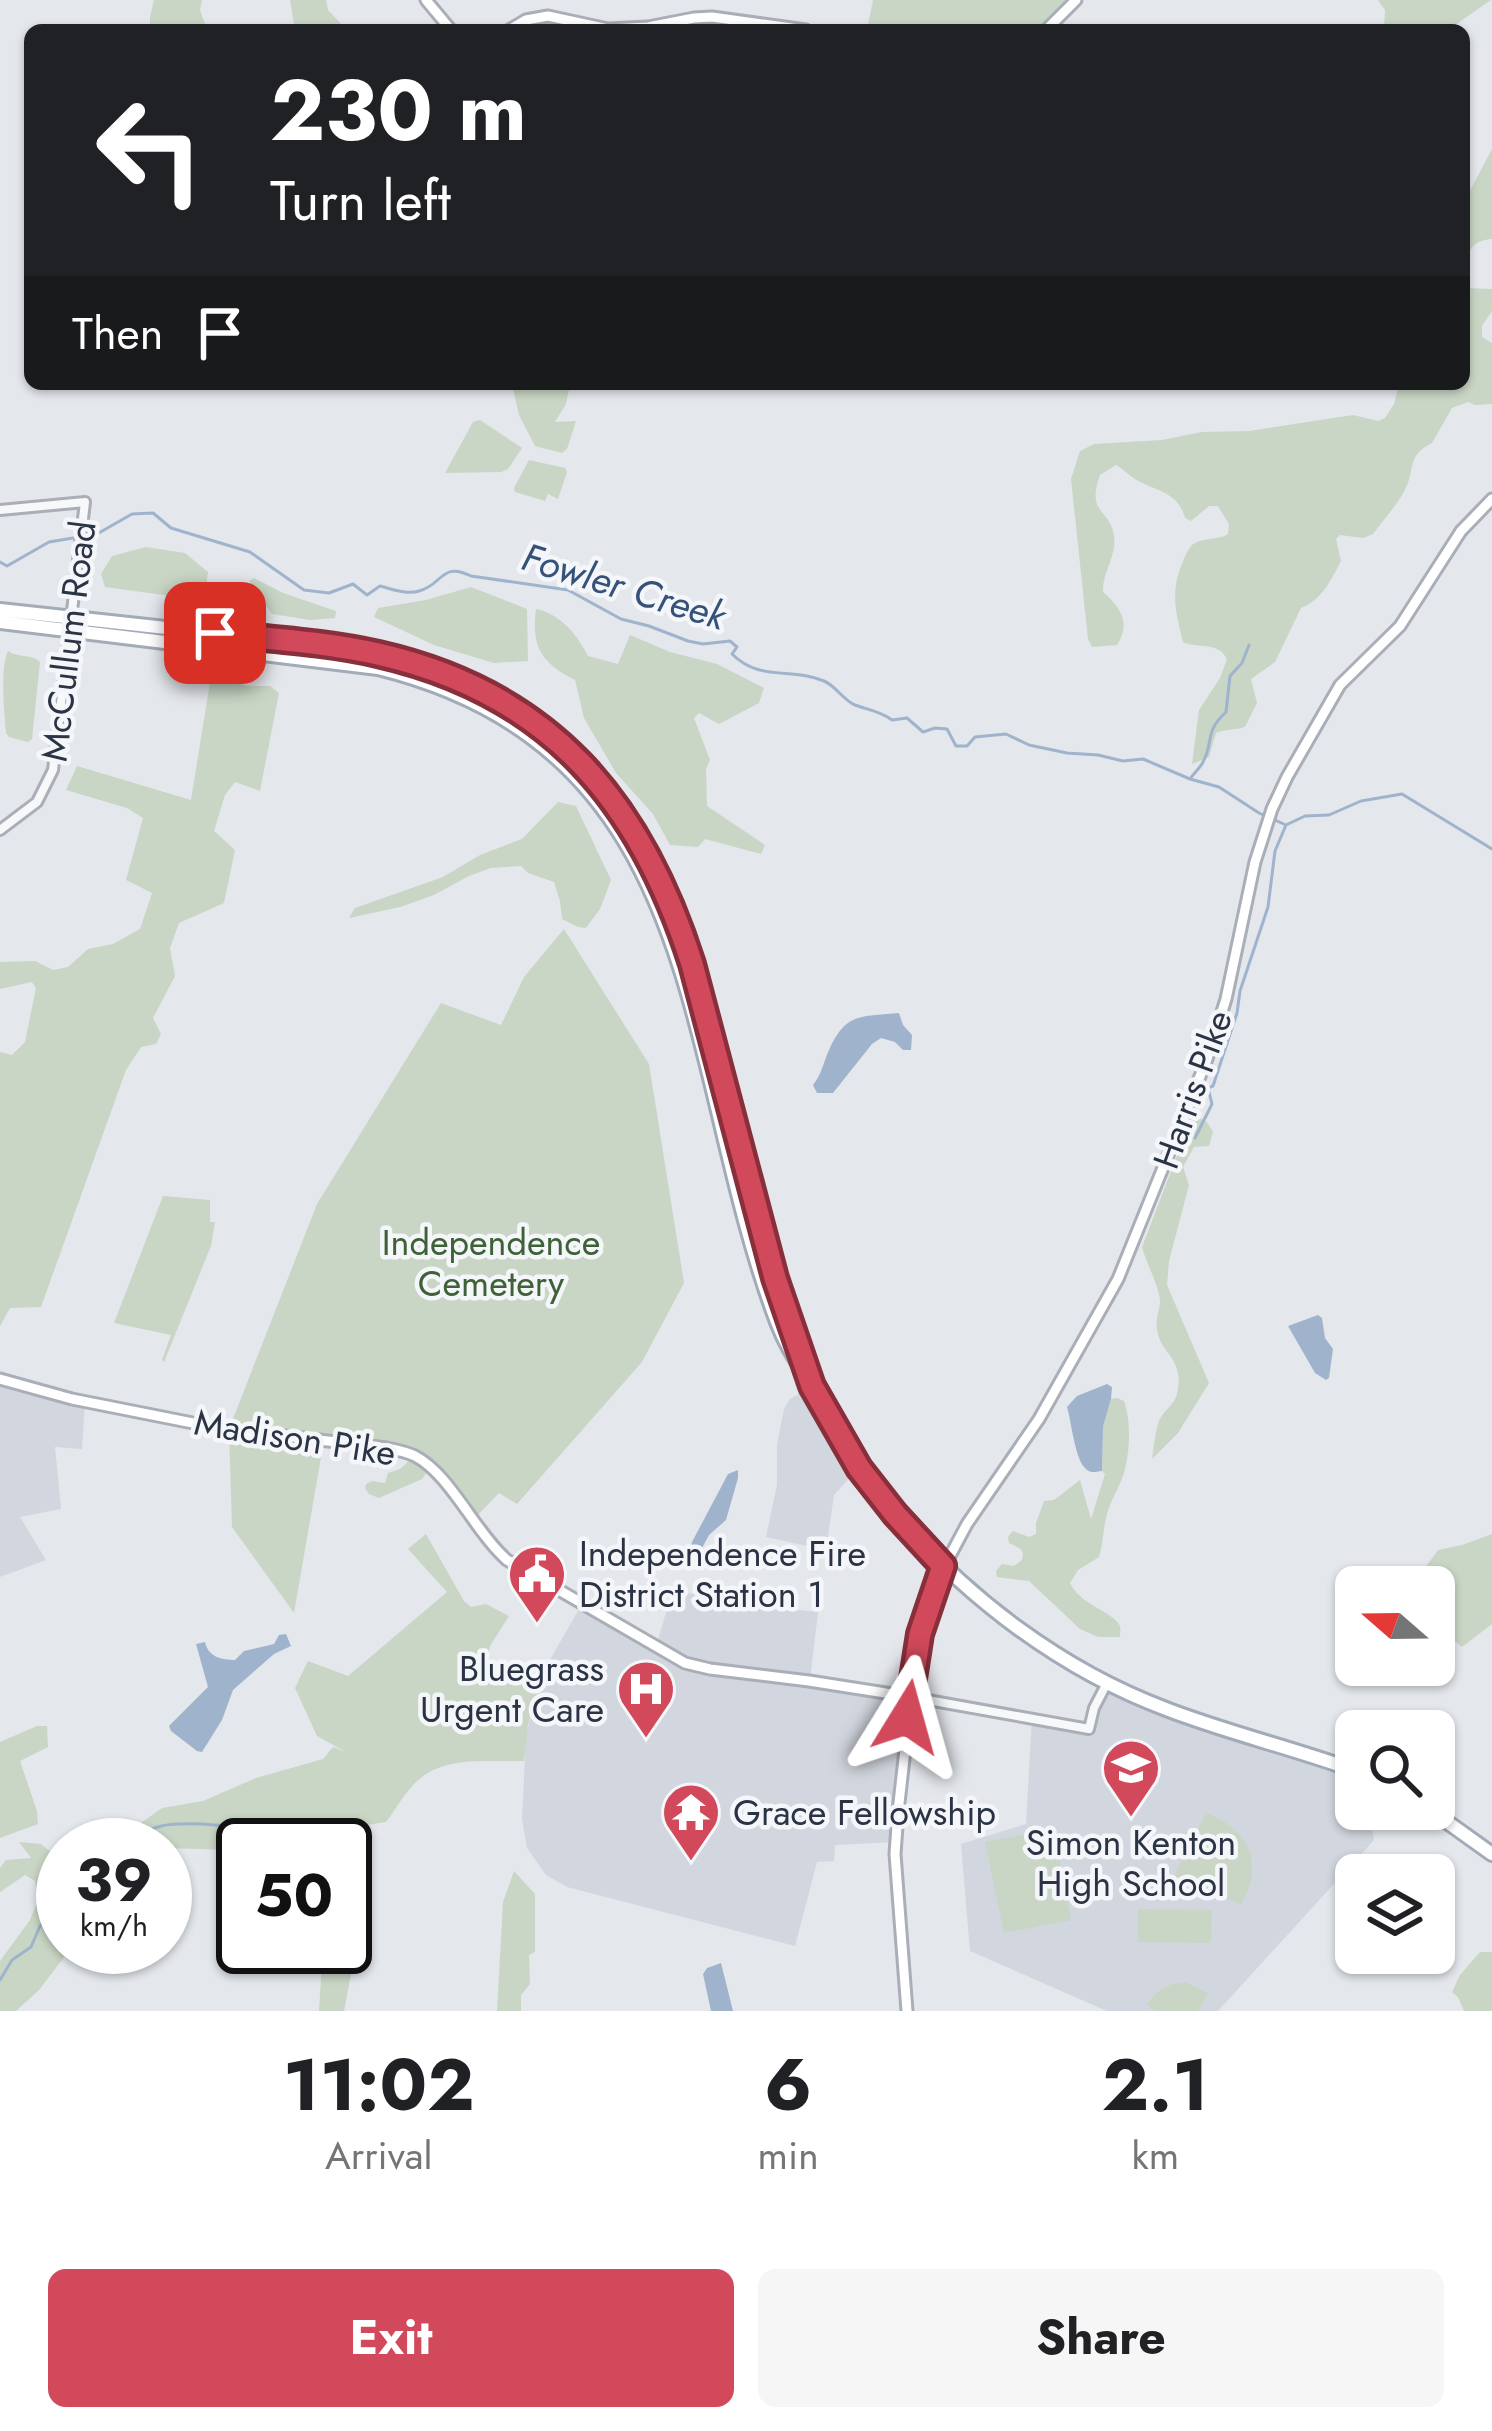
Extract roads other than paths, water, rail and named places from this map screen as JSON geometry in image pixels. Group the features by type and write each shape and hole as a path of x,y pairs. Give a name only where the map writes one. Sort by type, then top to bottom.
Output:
{"main road":[{"path":"426,0 446,24"},
{"path":"1052,24 1076,0"},
{"path":"519,24 548,16 585,24"},
{"path":"663,24 712,17 763,24"},
{"name":"Harris Pike","path":"908,2011 895,1854 902,1756 920,1634 943,1566 1039,1419 1118,1279 1204,1067 1226,999 1256,862 1287,777 1340,685 1400,626 1460,532 1492,499"},
{"path":"0,610 71,624"},
{"path":"0,622 310,643 376,653 421,665 491,695 520,711 565,748 627,821 678,920 775,1278 812,1386 859,1468 943,1566 1058,1655 1106,1684 1168,1710 1335,1764"},
{"name":"Madison Pike","path":"0,1379 72,1399 218,1428 409,1453 432,1468 488,1543 507,1560 677,1660 710,1669 910,1697"},
{"path":"1455,1828 1492,1854"}],"street":[{"name":"McCullum Road","path":"0,510 85,502 54,763 37,802 0,830"},
{"name":"Madison Pike","path":"910,1697 1089,1729 1106,1684"}],"water":[{"path":"899,1013 912,1035 911,1050 881,1038 833,1093 817,1093 813,1085 842,1029 856,1019"},
{"path":"1318,1315 1333,1349 1326,1380 1315,1373 1288,1326"},
{"path":"1107,1384 1112,1387 1103,1427 1102,1471 1092,1472 1078,1455 1067,1407 1077,1396"},
{"path":"738,1470 726,1520 709,1535 686,1570 692,1542 728,1474"},
{"path":"286,1634 291,1646 274,1654 233,1690 202,1752 171,1731 169,1726 208,1687 196,1644 205,1642 216,1657 235,1660 244,1651 274,1644 279,1635"},
{"path":"721,1963 733,2011 711,2011 703,1974"}],"waterway":[{"name":"Fowler Creek","path":"0,562 7,566 49,542 97,534 132,514 153,513 171,528 250,552 304,590 329,593 353,584 367,595 380,586 414,592 454,571 568,590 621,619 688,641 730,641 737,647 732,654 743,663 824,681 851,703 892,720 907,718 923,732 947,729 956,746 967,746 975,737 1006,734 1029,745 1067,753 1143,759 1219,787 1286,825 1361,801 1402,794 1492,849"},
{"path":"1190,779 1226,712 1230,676 1249,645"},
{"path":"1195,1138 1212,1104 1208,1088 1213,1086 1237,1013 1268,907 1275,851 1286,825"},
{"path":"192,1824 216,1825"},
{"path":"0,1980 36,1935"}],"place":[{"name":"Independence Fire District Station 1","path":"537,1625"},
{"name":"Bluegrass Urgent Care","path":"646,1740"},
{"name":"Simon Kenton High School","path":"1131,1819"},
{"name":"Grace Fellowship","path":"691,1863"}],"park label":[{"name":"Independence Cemetery","path":"491,1262"}]}
